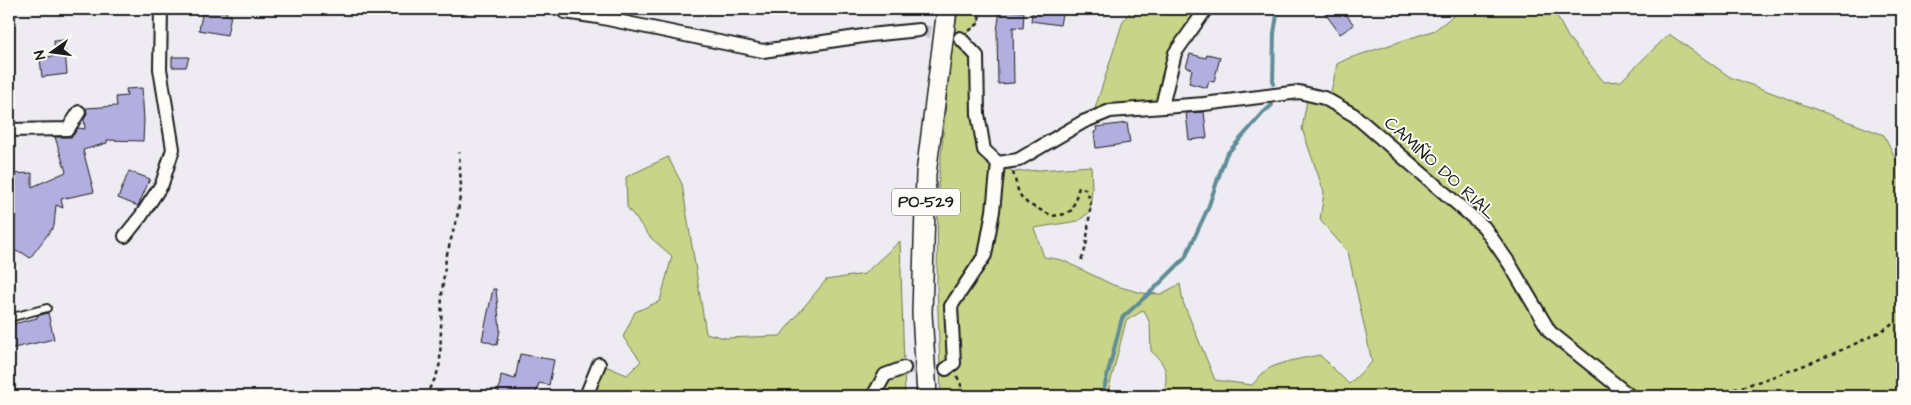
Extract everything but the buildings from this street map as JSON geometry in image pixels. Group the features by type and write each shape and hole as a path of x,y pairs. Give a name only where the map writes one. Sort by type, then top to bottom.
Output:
{"main road":[{"name":"PO-529","path":"927,396 922,313 926,174 947,9"}],"street":[{"path":"125,236 162,184 173,149 161,78 161,9"},
{"path":"561,9 565,12 763,51 870,35 919,30"},
{"path":"1162,106 1175,53 1206,9"},
{"path":"950,366 951,306 985,255 993,211 998,163 984,150 978,114 978,56 960,38"},
{"name":"CAMIÑO DO RIAL","path":"998,163 1018,160 1083,122 1110,111 1204,104 1299,92 1324,98 1354,115 1484,227 1509,263 1550,332 1630,396"},
{"path":"9,130 68,129 79,112"},
{"path":"586,396 599,364"},
{"path":"873,396 885,375 904,368"}],"lane":[{"path":"9,318 46,308"}],"path":[{"path":"960,38 978,24 981,9"},
{"path":"425,396 436,377 440,363 442,292 446,258 458,213 461,187 459,152"},
{"path":"998,163 1014,172 1020,194 1028,204 1053,216 1065,214 1072,210 1079,187 1085,190 1091,201 1086,247 1081,261"},
{"path":"1711,396 1733,390 1843,349 1889,328 1895,320"},
{"path":"950,366 967,395"}],"green space":[{"path":"959,9 981,9 978,24 960,38 977,56 984,150 998,163 1014,172 1091,166 1090,212 1078,221 1034,228 1044,257 1062,260 1113,285 1142,293 1161,294 1180,284 1183,302 1215,380 1252,385 1263,373 1274,366 1320,355 1349,384 1372,362 1348,252 1320,220 1324,192 1302,129 1308,94 1331,92 1337,64 1435,30 1462,9 1553,9 1568,37 1604,82 1621,81 1669,34 1730,77 1884,135 1902,171 1902,396 1164,396 1166,376 1164,366 1151,351 1150,324 1144,310 1126,321 1107,396 941,396 937,285 938,188 947,92 955,26"},
{"path":"1132,9 1202,9 1175,53 1162,106 1092,118 1123,21"},
{"path":"668,157 682,184 706,333 725,338 780,336 826,280 864,274 900,241 905,396 591,396 603,365 627,375 641,361 623,337 635,312 660,301 672,256 651,238 627,207 626,177"}],"waterway":[{"path":"1273,84 1274,33 1278,9"},
{"path":"1102,396 1122,318 1185,258 1208,208 1226,155 1272,105"}],"tunnel":[{"path":"919,30 960,38"},
{"path":"904,368 946,369"}]}
